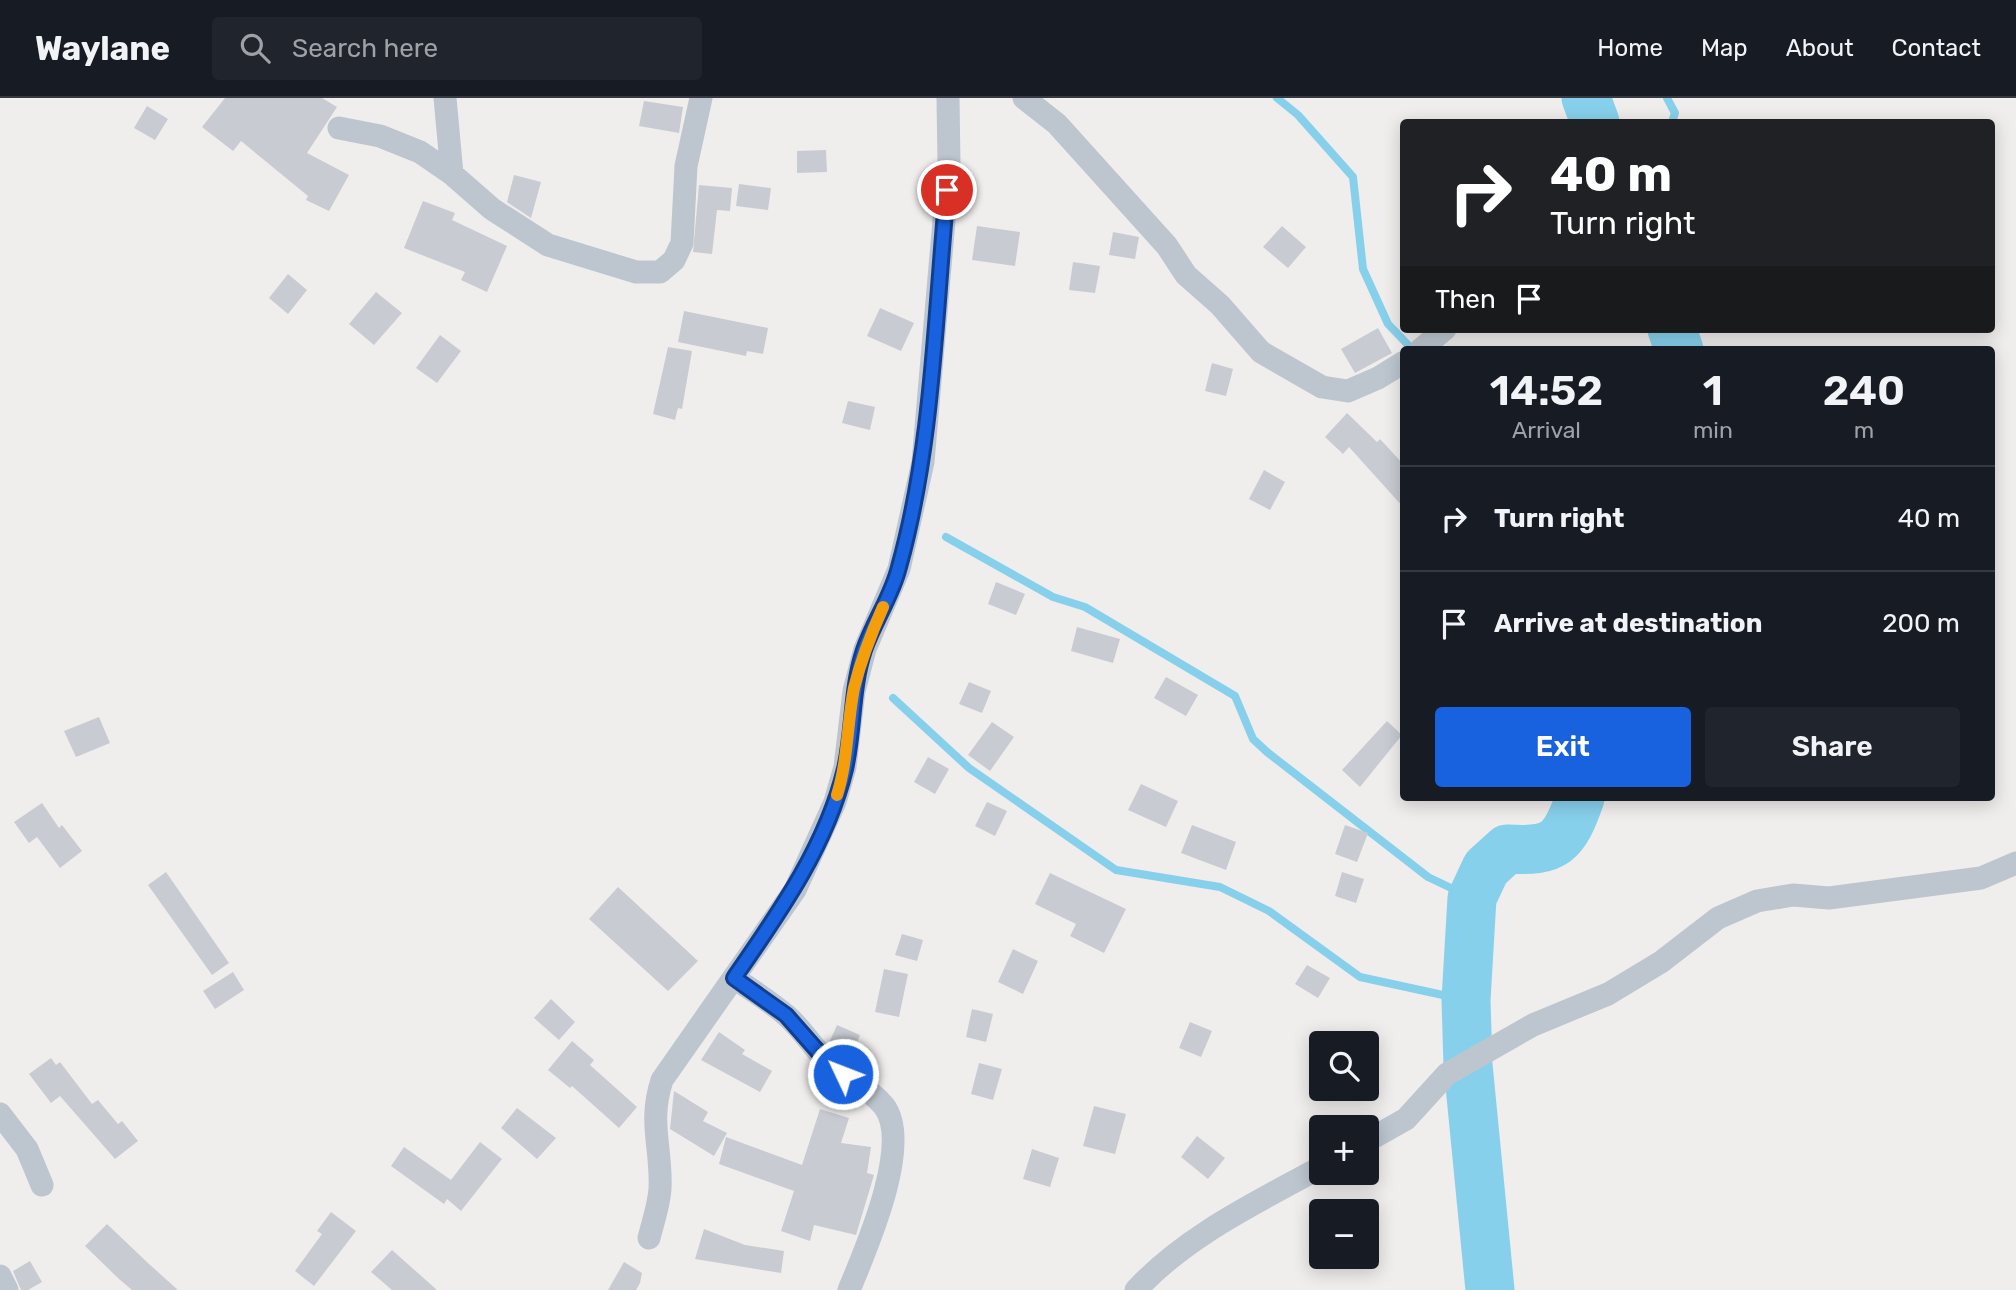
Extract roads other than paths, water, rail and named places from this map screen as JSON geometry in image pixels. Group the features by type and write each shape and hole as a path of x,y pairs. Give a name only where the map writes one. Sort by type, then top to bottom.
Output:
{"street":[{"path":"445,98 452,174"},
{"path":"339,128 380,136 420,152 452,174 492,209 548,245 636,272 660,272 674,260 682,243 686,166 701,98"},
{"path":"649,1238 660,1191 654,1127 655,1101 662,1080 795,890 835,802 845,767 854,691 864,649 899,569 923,462 949,163 948,98"},
{"path":"1024,98 1057,124 1167,246 1186,275 1220,305 1262,352 1322,387 1348,391 1400,364"},
{"path":"1425,346 1440,333"},
{"path":"1379,1134 1406,1119 1447,1074 1533,1025 1608,994 1661,962 1718,918 1747,905 1793,895 1829,898 1981,878 2016,863"},
{"path":"734,978 786,1015 822,1056 868,1089 886,1109 893,1132 892,1156 872,1235 849,1290"},
{"path":"0,1114 27,1149 42,1185"},
{"path":"1136,1290 1175,1253 1201,1234 1309,1174"},
{"path":"0,1276 7,1290"}],"waterway":[{"path":"1277,98 1298,115 1353,177 1363,269 1388,324 1409,346"},
{"path":"1586,98 1594,119"},
{"path":"1667,98 1675,113 1673,119"},
{"path":"1673,333 1678,346"},
{"path":"946,537 1053,597 1085,607 1235,696 1253,739 1267,752 1428,877 1472,898"},
{"path":"893,698 969,768 1116,870 1220,887 1269,911 1360,977 1466,1000"},
{"path":"1490,1290 1468,1065 1466,1000 1472,898 1486,868 1507,849 1537,849 1556,842 1569,825 1579,801"}]}
